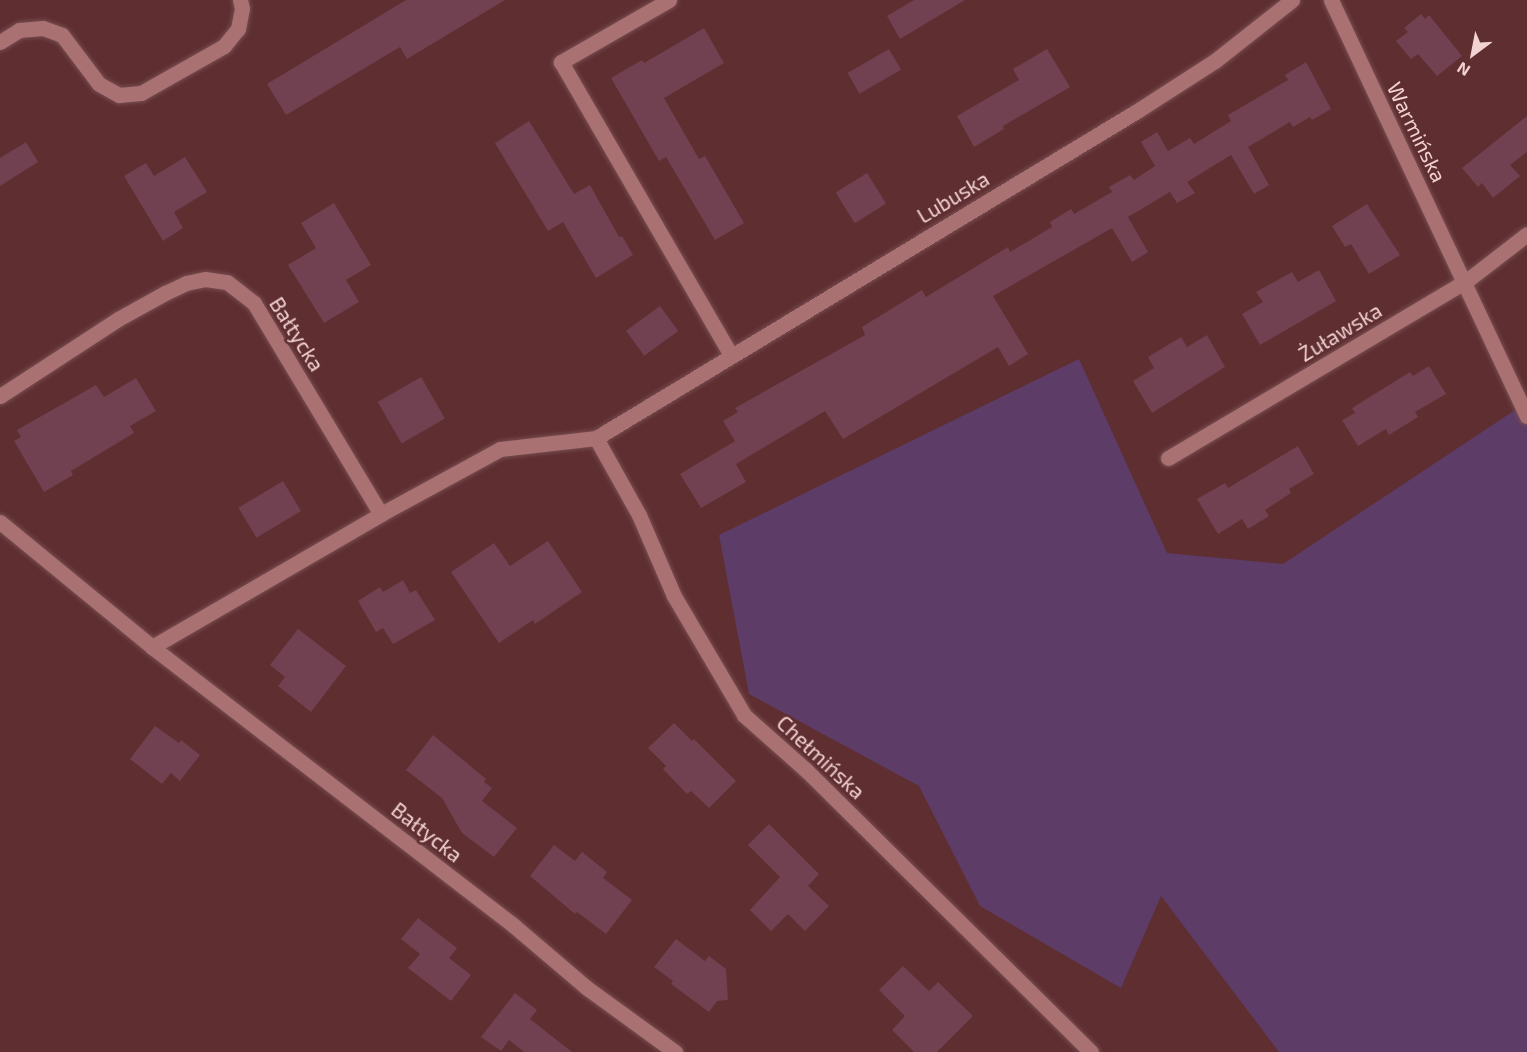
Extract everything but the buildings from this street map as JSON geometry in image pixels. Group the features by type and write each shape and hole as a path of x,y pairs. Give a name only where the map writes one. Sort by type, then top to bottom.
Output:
{"street":[{"path":"0,42 19,30 43,28 62,35 99,84 120,95 141,93 224,46 238,28 242,8 240,0"},
{"path":"669,0 561,62 731,355"},
{"name":"Lubuska","path":"596,438 1137,111 1216,60 1292,0"},
{"name":"Warmińska","path":"1331,0 1527,416"},
{"name":"Żuławska","path":"1168,458 1465,282 1527,234"},
{"name":"Bałtycka","path":"0,396 118,319 165,293 186,283 205,279 227,282 254,303 381,514"},
{"path":"152,647 381,514 500,450 596,438"},
{"name":"Chełmińska","path":"596,438 639,515 674,596 744,715 806,770 1091,1052"},
{"name":"Bałtycka","path":"0,522 152,647 504,918 587,988 675,1052"}],"shaded area":[{"path":"1079,359 1167,553 1283,564 1527,402 1527,1052 1279,1052 1161,896 1121,988 980,906 919,786 749,694 719,535"}]}
